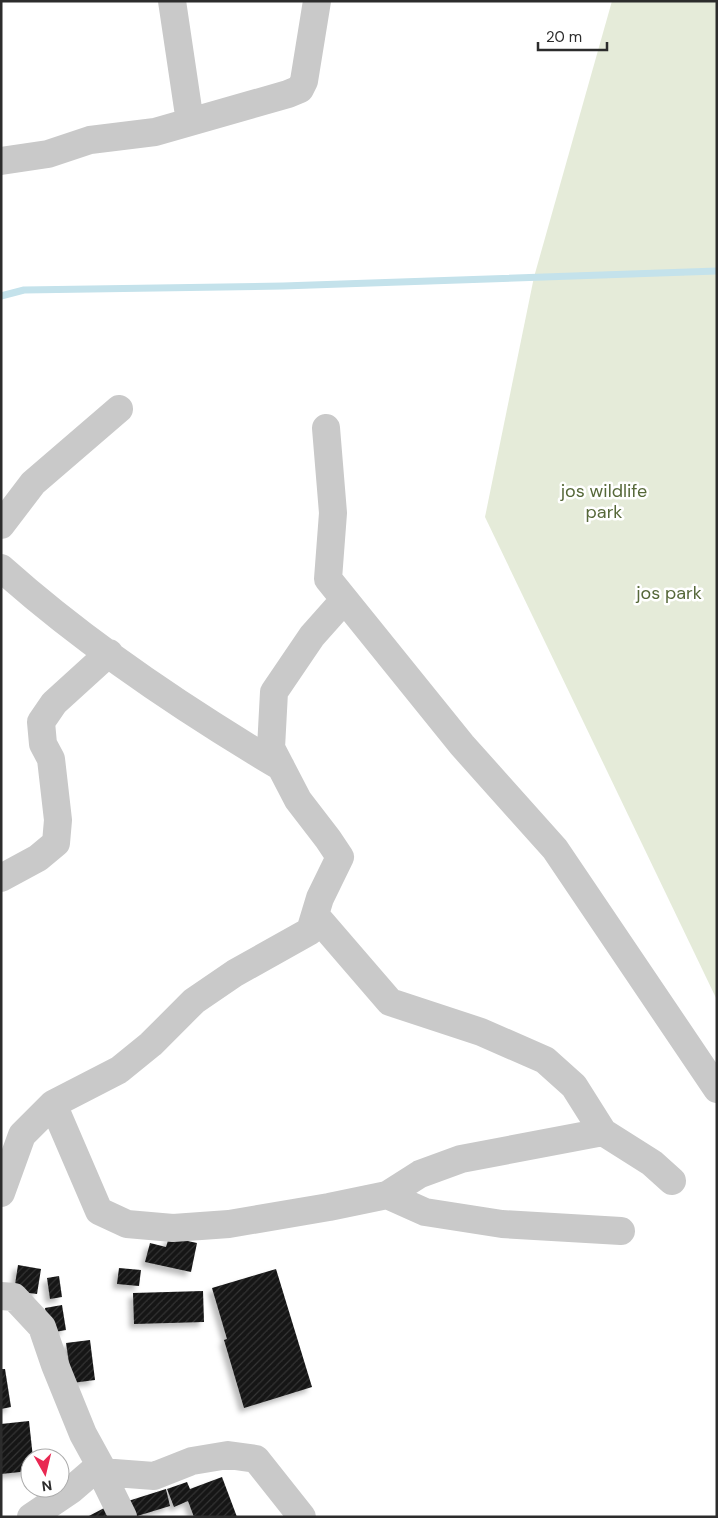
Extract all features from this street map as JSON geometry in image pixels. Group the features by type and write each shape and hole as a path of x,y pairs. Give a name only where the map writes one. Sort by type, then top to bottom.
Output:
{"street":[{"path":"172,1 190,122"},
{"path":"1,161 48,154 90,140 155,132 300,89 304,80 317,1"},
{"path":"1,525 33,483 119,409"},
{"path":"326,428 333,514 328,579 462,745 556,849 717,1089"},
{"path":"1,568 38,601 109,653 224,733 281,767"},
{"path":"1,1192 22,1134 53,1104 119,1070 151,1044 194,1001 235,973 310,931 320,898 340,857 298,800 271,748 274,692 312,636 344,600"},
{"path":"1,878 38,858 56,843 58,820 51,759 43,744 41,722 54,703 109,653"},
{"path":"315,915 390,1002 481,1032 545,1060 574,1086 602,1132 652,1163 672,1181"},
{"path":"53,1104 99,1211 127,1224 173,1228 229,1224 329,1207 387,1194 420,1174 461,1159 602,1132"},
{"path":"387,1194 426,1212 502,1224 620,1231"},
{"path":"1,1296 14,1297 42,1327 54,1365 82,1434 101,1468 123,1517"},
{"path":"31,1517 101,1468 154,1476 192,1461 228,1455 256,1459 302,1517"}],"green space":[{"name":"jos wildlife park","path":"612,1 717,1 717,1000 485,517 534,277"}],"building":[{"path":"169,1237 197,1243 191,1272 145,1262 150,1243 166,1247"},
{"path":"18,1265 41,1269 37,1294 14,1291"},
{"path":"119,1268 141,1270 139,1286 117,1284"},
{"path":"276,1269 312,1387 244,1408 224,1340 227,1339 212,1288"},
{"path":"59,1276 62,1297 50,1299 47,1278"},
{"path":"203,1291 204,1322 134,1324 133,1293"},
{"path":"62,1305 66,1330 49,1333 45,1308"},
{"path":"90,1340 95,1380 72,1383 66,1343"},
{"path":"1,1369 5,1369 11,1407 1,1409"},
{"path":"29,1421 32,1448 20,1448 20,1472 1,1474 1,1424"},
{"path":"222,1477 237,1517 194,1517 188,1501 174,1507 167,1489 187,1482 190,1489"},
{"path":"166,1489 170,1506 134,1517 125,1502"},
{"path":"108,1506 113,1517 87,1517"}],"waterway":[{"path":"1,296 24,290 283,286 717,271"}],"park label":[{"name":"jos park","path":"669,593"}]}
